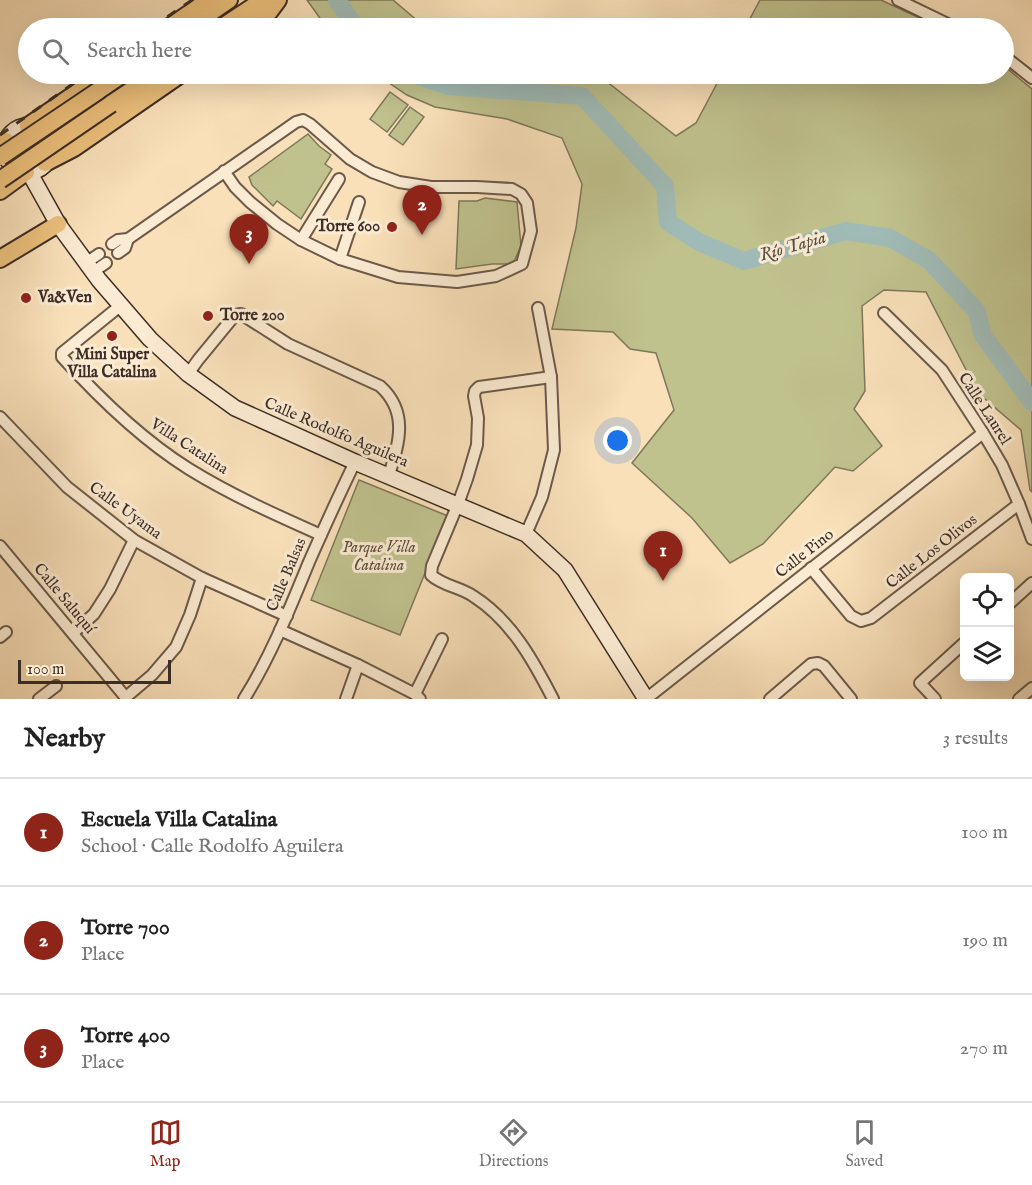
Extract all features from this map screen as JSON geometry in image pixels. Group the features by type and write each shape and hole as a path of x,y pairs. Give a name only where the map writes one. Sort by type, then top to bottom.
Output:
{"main road":[{"path":"183,18 209,0"},
{"path":"203,18 229,0"},
{"path":"236,18 263,0"},
{"path":"260,18 269,12 278,0"},
{"path":"28,126 89,84"},
{"path":"0,158 108,84"},
{"path":"0,180 141,84"},
{"path":"45,163 74,148 167,84"},
{"path":"0,191 27,172"},
{"path":"0,259 58,224"}],"street":[{"path":"898,0 935,18"},
{"path":"1014,64 1032,78"},
{"path":"115,249 118,240 129,239 224,171 296,122 303,120 350,159 372,172 399,182 431,187 512,189 527,203 531,231 522,264 496,276 457,282 399,277 340,259 301,240 250,202 235,187 224,171"},
{"path":"28,126 44,133 51,148 50,156 41,168 27,172 11,165 6,158 3,143 17,129 28,126"},
{"name":"Calle Rodolfo Aguilera","path":"27,172 58,224 120,306 150,339 188,374 235,408 355,462 526,534 565,570 646,699"},
{"path":"301,240 339,180"},
{"path":"340,259 358,202"},
{"path":"90,268 102,258"},
{"name":"Villa Catalina","path":"120,306 62,353 84,382 130,426 189,469 261,508 321,536"},
{"path":"526,534 542,496 554,450 551,377 538,308"},
{"name":"Calle Laurel","path":"884,313 942,370 1002,465 1032,539"},
{"path":"188,374 236,315 241,314 288,344 380,386 388,393 395,404 400,429 389,476"},
{"path":"551,377 479,387 475,391 478,418 477,445 458,504 432,566 431,575 438,581 471,595 502,620 523,644 553,699"},
{"name":"Calle Uyama","path":"0,418 67,487 134,540 202,578 286,616"},
{"name":"Calle Pino","path":"646,699 983,433"},
{"name":"Calle Balsas","path":"244,699 280,630 355,462"},
{"name":"Calle Los Olivos","path":"811,568 851,616 861,621 871,618 1019,504"},
{"path":"73,633 93,614 110,589 134,540"},
{"name":"Calle Saluquí","path":"0,546 127,698"},
{"path":"127,698 152,675 176,647 190,615 202,578"},
{"path":"1014,599 1032,583"},
{"path":"280,630 358,665 418,696 442,639"},
{"path":"934,699 920,683 960,647"},
{"path":"770,699 811,664 818,663 824,666 851,699"},
{"path":"346,699 358,665"},
{"path":"39,699 56,686"},
{"path":"1019,699 1032,688"}],"green space":[{"path":"307,0 393,0 414,18 320,18"},
{"path":"760,0 881,0 920,18 750,18"},
{"path":"1014,74 1032,89 1032,492 1021,430 978,393 926,292 884,290 862,306 865,391 854,409 882,446 853,471 835,467 763,544 730,563 692,518 632,463 674,410 656,353 630,349 613,332 552,329 576,228 582,184 562,138 507,119 435,107 407,95 391,84 610,84 676,136 696,123 717,84 1014,84"},
{"path":"390,92 408,105 387,132 370,119"},
{"path":"410,107 424,117 403,145 389,135"},
{"path":"308,134 331,155 325,164 332,169 301,219 277,201 273,206 252,185 249,177"},
{"path":"485,198 517,202 521,246 513,264 492,264 456,269 459,201 477,201"},
{"name":"Parque Villa Catalina","path":"359,480 448,516 400,635 311,600"}],"waterway":[{"name":"Río Tapia","path":"337,0 349,18"},
{"name":"Río Tapia","path":"442,84 582,96 665,186 668,222 699,242 744,261 846,231 890,238 929,260 972,306 977,312 982,334 1032,402"}],"railway":[{"path":"166,18 192,0"},
{"path":"0,135 73,84"}],"place":[{"name":"Torre 600","path":"392,227"},
{"name":"Torre 700","path":"422,235"},
{"name":"Torre 400","path":"249,264"},
{"name":"Va&Ven","path":"26,298"},
{"name":"Torre 200","path":"208,316"},
{"name":"Mini Super Villa Catalina","path":"112,336"},
{"name":"Escuela Villa Catalina","path":"663,581"}]}
